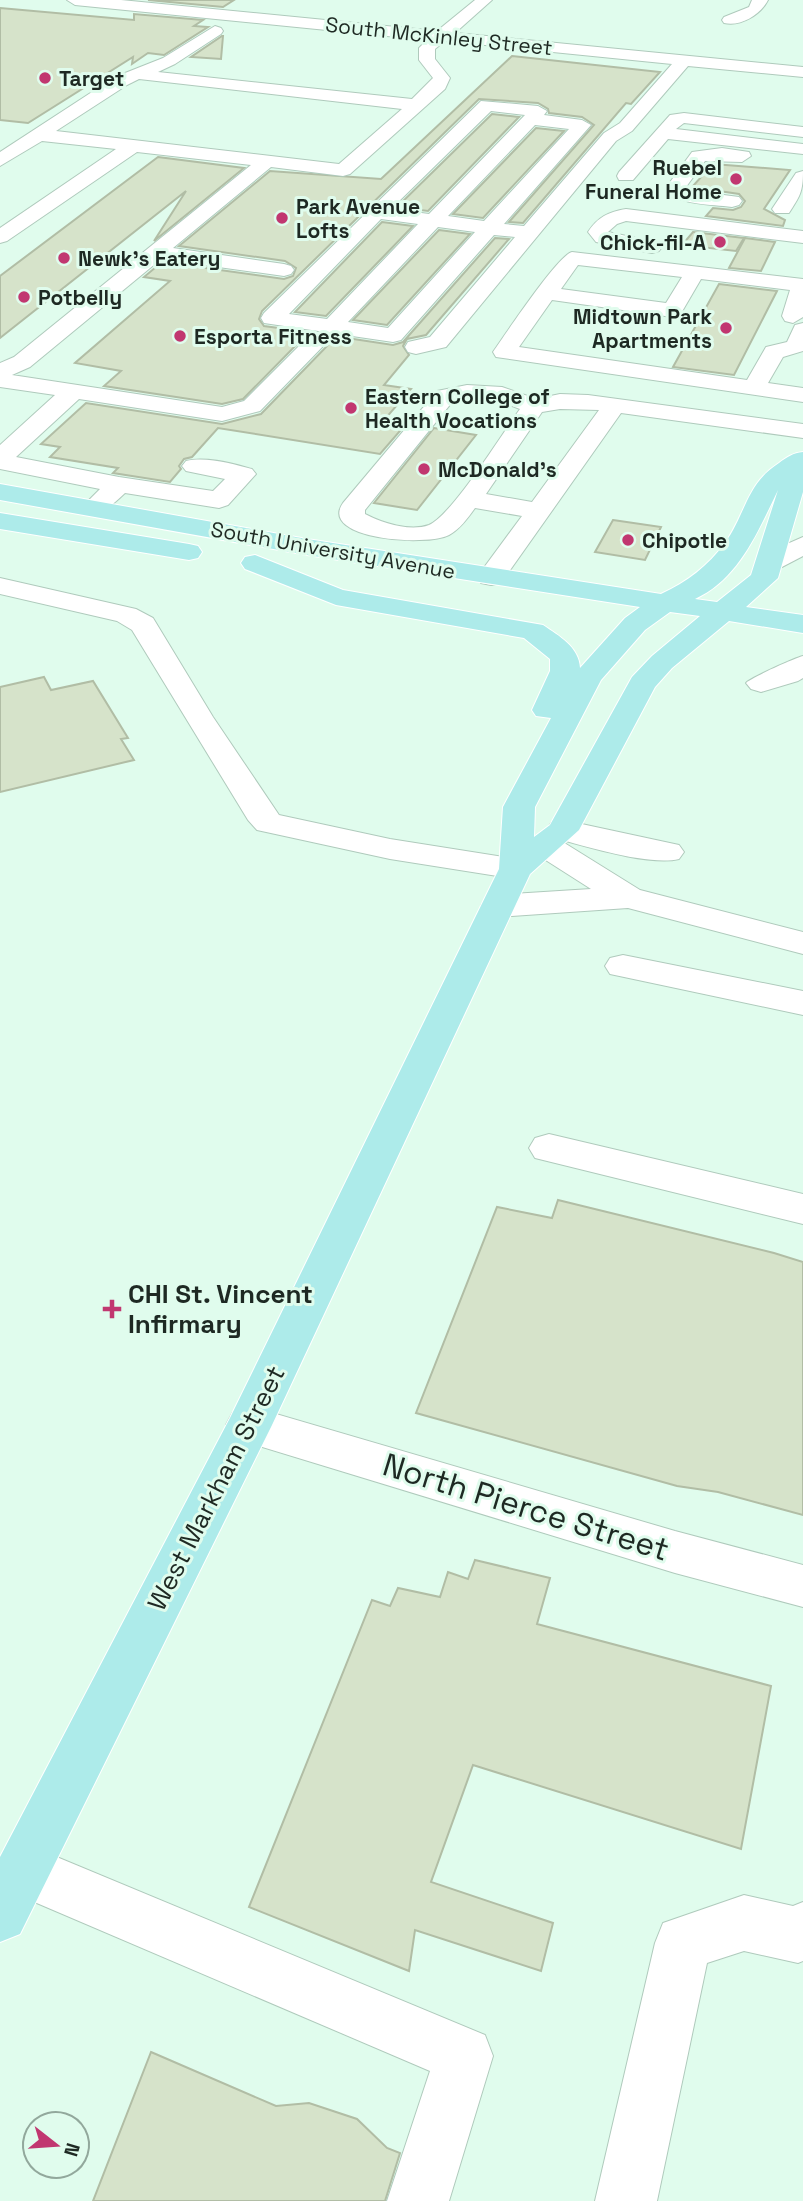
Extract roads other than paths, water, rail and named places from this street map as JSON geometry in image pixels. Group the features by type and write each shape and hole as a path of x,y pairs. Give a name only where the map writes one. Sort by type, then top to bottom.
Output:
{"main road":[{"name":"West Markham Street","path":"11,1892 249,1425 516,869 519,807 588,677 635,624 664,584 753,514 771,479 802,457"},
{"name":"West Markham Street","path":"516,869 554,837 642,683 764,578 802,457"},
{"name":"South University Avenue","path":"0,492 519,581 664,584 724,611 803,624"},
{"name":"South University Avenue","path":"0,521 803,649"},
{"path":"255,562 336,597 533,631 553,645 565,658 565,671 519,770 519,807"}],"street":[{"name":"South McKinley Street","path":"75,0 803,72"},
{"path":"156,0 307,14 309,23"},
{"path":"342,170 441,82 441,76 427,60 426,52 484,0"},
{"path":"730,20 755,10 760,0"},
{"path":"340,26 358,9"},
{"path":"0,160 135,74 169,61 215,32"},
{"path":"416,347 438,342 610,137 626,127 684,60"},
{"path":"135,74 416,105"},
{"path":"8,379 222,414 252,406 324,333 432,220 530,119 538,111 487,105 272,318 324,333 393,335 582,125 530,119"},
{"path":"626,176 676,119 803,132"},
{"path":"663,133 803,149"},
{"path":"40,135 363,172"},
{"path":"2,234 133,146"},
{"path":"803,164 722,154 699,156 675,189 689,196 803,212"},
{"path":"8,379 156,252 267,162"},
{"path":"766,206 803,177"},
{"path":"376,213 530,233"},
{"path":"803,237 626,215 615,216 604,222 598,232 603,238 620,243 803,265"},
{"path":"156,252 284,270"},
{"path":"754,388 774,352 796,346 802,285 572,258 504,352 754,388 803,395"},
{"path":"605,301 630,266"},
{"path":"546,293 672,310 694,274"},
{"path":"74,391 0,458 10,464 119,485 219,500 243,474 195,466"},
{"path":"533,407 514,397 480,391 459,391 445,396 352,509 352,518 375,528 419,534 432,533 450,523 533,407 557,401 615,405 803,431"},
{"path":"491,577 615,405"},
{"path":"437,406 478,409 516,430"},
{"path":"93,508 119,485"},
{"path":"468,499 539,511"},
{"path":"770,562 803,545"},
{"path":"0,586 126,615 143,624 198,717 264,820 269,823 390,849 516,869"},
{"path":"761,683 788,675 803,665"},
{"path":"554,837 600,840 667,852"},
{"path":"554,837 628,897"},
{"path":"498,906 628,897 803,943"},
{"path":"623,966 803,1003"},
{"path":"549,1148 803,1209"},
{"name":"North Pierce Street","path":"249,1425 675,1552 803,1586"},
{"path":"11,1892 464,2056 418,2201"},
{"path":"626,2201 683,1943 744,1923 798,1935 803,1930"}],"place":[{"name":"Target","path":"45,78"},
{"name":"Ruebel Funeral Home","path":"736,179"},
{"name":"Park Avenue Lofts","path":"282,218"},
{"name":"Chick-fil-A","path":"720,242"},
{"name":"Newk's Eatery","path":"64,258"},
{"name":"Potbelly","path":"24,297"},
{"name":"Midtown Park Apartments","path":"726,328"},
{"name":"Esporta Fitness","path":"180,336"},
{"name":"Eastern College of Health Vocations","path":"351,408"},
{"name":"McDonald's","path":"424,469"},
{"name":"Chipotle","path":"628,540"},
{"name":"CHI St. Vincent Infirmary","path":"112,1309"}]}
